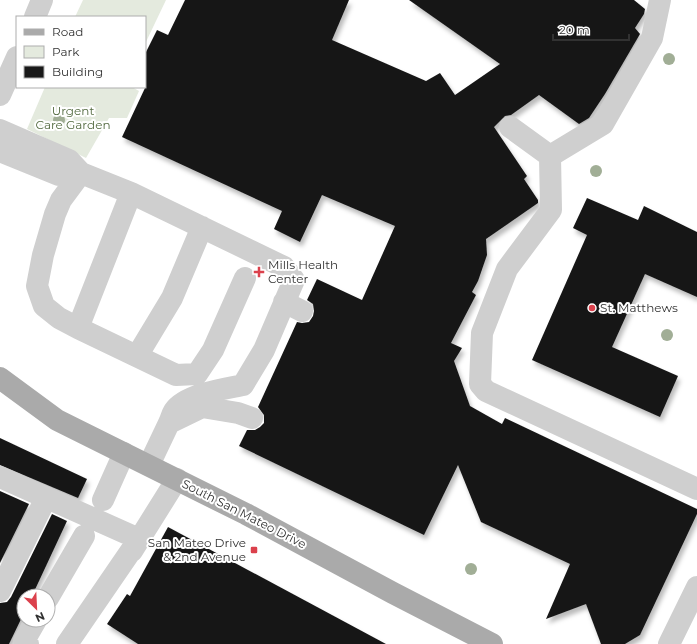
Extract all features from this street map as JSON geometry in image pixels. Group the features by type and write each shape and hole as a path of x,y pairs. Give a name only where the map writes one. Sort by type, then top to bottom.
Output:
{"main road":[{"name":"South San Mateo Drive","path":"0,378 57,420 268,525 393,593 492,644"}],"street":[{"path":"35,16 42,0"},
{"path":"550,156 603,124 652,38 660,0"},
{"path":"0,95 16,59"},
{"path":"510,127 550,156"},
{"path":"0,130 69,160 82,173 131,193 284,267 294,280 293,306 243,385 214,391 190,399 175,410 149,465"},
{"path":"0,151 59,175 82,173"},
{"path":"550,156 551,210 507,268 482,333 480,384 486,391 697,489"},
{"path":"82,173 61,200 55,214 43,255 37,286 44,306 59,318 176,375 197,374 213,350 245,278"},
{"path":"78,328 131,193"},
{"path":"137,356 172,298 202,227"},
{"path":"196,350 246,249"},
{"path":"169,423 202,407 238,413 252,418"},
{"path":"103,500 124,453"},
{"path":"0,477 139,539 72,641"},
{"path":"72,641 178,479"},
{"path":"0,591 46,498"},
{"path":"54,588 84,536"},
{"path":"674,641 690,618 697,586"},
{"path":"28,644 24,641 31,628"}],"green space":[{"path":"83,0 166,0 146,42 146,16 75,16"},
{"name":"Urgent Care Garden","path":"45,88 134,88 139,91 127,118 109,118 86,158 27,129"}],"building":[{"path":"185,0 349,0 332,40 426,81 440,73 455,95 500,64 409,0 634,0 645,9 644,14 635,28 640,34 605,94 589,118 579,124 539,95 511,115 505,116 494,127 527,176 524,179 538,200 538,203 486,239 487,255 478,281 472,292 476,295 451,343 462,348 454,361 470,406 502,424 505,418 697,509 697,514 640,635 625,644 601,644 586,604 546,619 570,564 481,522 458,465 424,535 239,446 247,430 255,430 264,423 264,415 258,407 297,322 309,322 313,316 313,304 307,300 317,279 362,300 395,226 322,195 300,242 274,229 282,211 122,137 146,88 146,52 157,30 168,35"},
{"name":"St. Matthews","path":"587,198 638,220 644,206 697,232 697,297 645,274 612,347 678,376 660,417 532,360 587,235 573,228"},
{"path":"0,438 87,479 78,498 0,465"},
{"path":"0,491 29,504 0,563"},
{"path":"52,514 67,521 36,588 16,588 17,628 9,644 0,644 0,603 7,602 11,597"},
{"path":"168,527 386,644 138,644 107,624 127,594 130,596"}],"place":[{"name":"Mills Health Center","path":"259,272"},
{"name":"St. Matthews","path":"592,308"},
{"name":"San Mateo Drive & 2nd Avenue","path":"254,550"}]}
